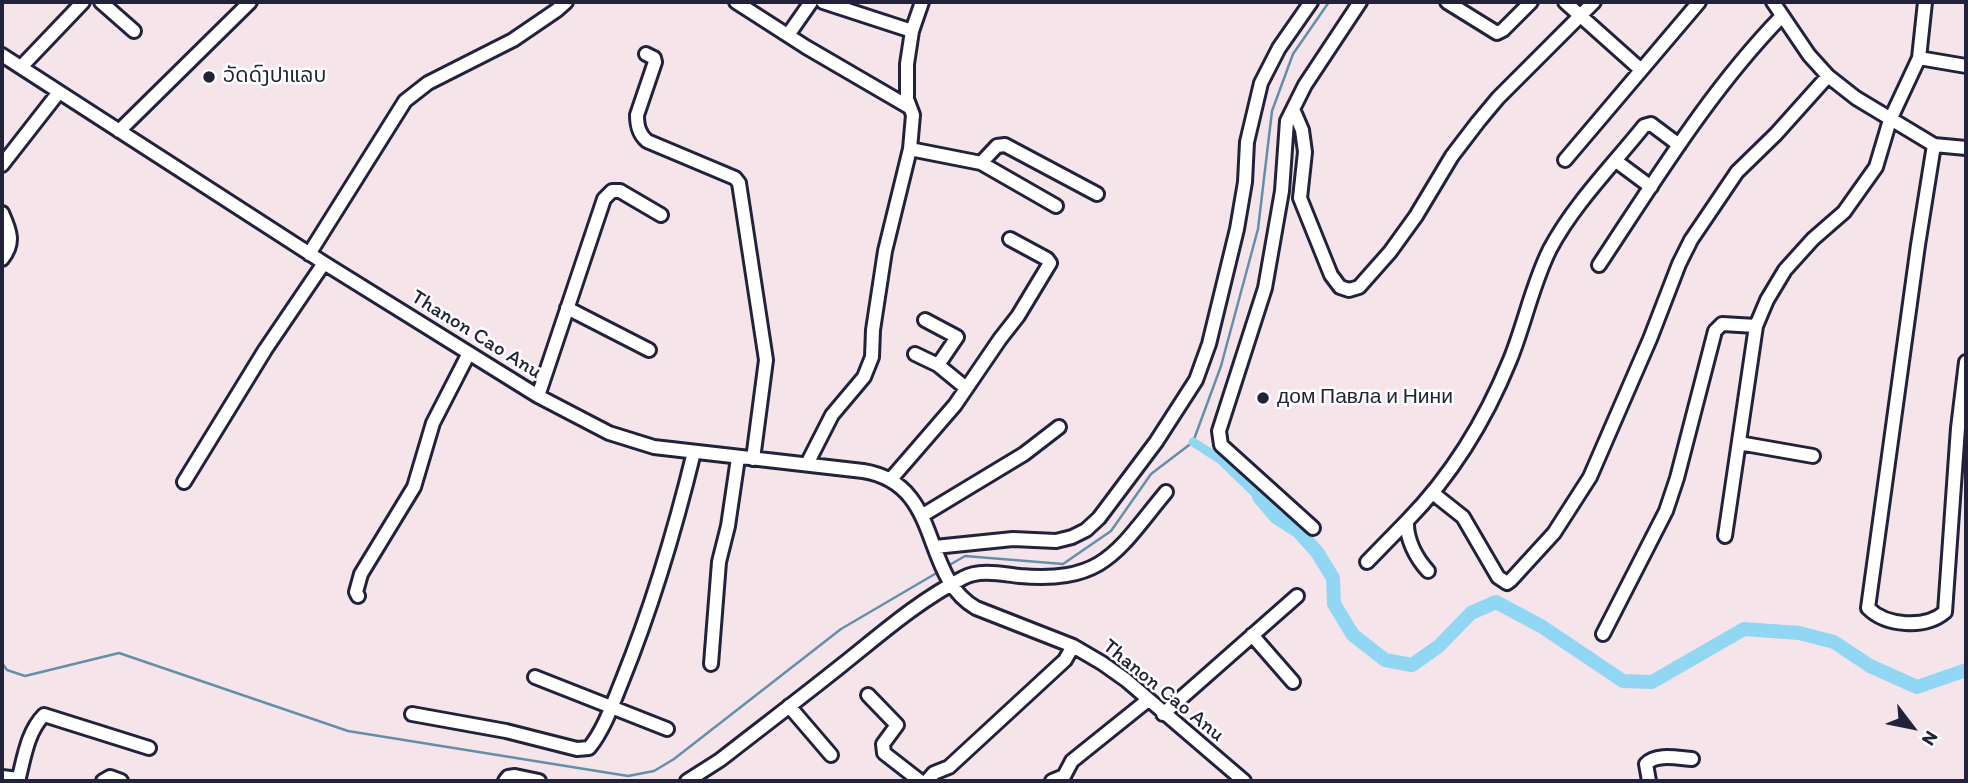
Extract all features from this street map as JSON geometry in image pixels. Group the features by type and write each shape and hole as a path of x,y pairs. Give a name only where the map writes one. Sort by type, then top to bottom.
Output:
{"street":[{"path":"21,67 83,2"},
{"path":"101,2 134,31"},
{"path":"119,131 250,2"},
{"path":"309,254 405,101 428,83 513,40 566,2"},
{"path":"737,2 909,107"},
{"path":"788,35 811,2"},
{"path":"823,2 912,31"},
{"path":"807,464 832,415 857,388 868,368 885,251 910,149 913,115 907,99 907,64 912,31 922,2"},
{"path":"935,547 1013,539 1056,541 1072,537 1086,530 1099,518 1156,442 1196,380 1209,344 1237,229 1245,182 1247,142 1261,83 1279,48 1311,2"},
{"path":"1313,528 1222,445 1219,439 1223,416 1265,288 1282,191 1287,121 1305,85 1360,2"},
{"path":"1447,2 1497,33 1531,2"},
{"path":"1565,2 1640,69"},
{"path":"1293,109 1302,130 1305,152 1300,198 1331,275 1340,287 1349,290 1359,287 1390,252 1416,216 1452,156 1498,98 1594,2"},
{"path":"1565,160 1699,2"},
{"path":"1773,2 1808,55 1828,76 1890,120 1934,145 1966,148"},
{"path":"1725,536 1756,326 1784,270 1813,239 1844,212 1876,167 1890,120 1919,58 1925,2"},
{"path":"1599,265 1679,145 1748,51 1782,16"},
{"path":"646,54 654,58 655,62 637,115 642,136 647,141 735,178 739,183 765,354 753,459"},
{"name":"Thanon Cao Anu","path":"2,55 309,254 538,396 620,438 654,447 870,472 891,479"},
{"path":"1919,58 1966,66"},
{"path":"1434,494 1463,517 1501,580 1507,583 1511,580 1554,533 1590,477 1691,240 1737,172 1776,134 1828,76"},
{"path":"2,165 59,92"},
{"path":"1367,562 1434,494 1490,404 1511,358 1534,286 1551,249 1571,216 1647,124 1651,124 1679,145"},
{"path":"981,163 996,146 1005,145 1097,194"},
{"path":"1934,145 1868,608 1873,613 1900,623 1922,622 1945,612 1958,428 1966,362"},
{"path":"910,149 981,163 1056,206"},
{"path":"1616,161 1651,187"},
{"path":"538,396 608,193 620,191 661,215"},
{"path":"2,213 11,240 2,259"},
{"path":"949,581 923,515 909,496 891,479 955,405 999,339 1018,316 1049,263 1047,259 1010,239"},
{"path":"184,482 265,351 324,263"},
{"path":"567,308 649,350"},
{"path":"925,320 957,337 938,365"},
{"path":"1603,634 1666,511 1684,453 1715,331 1722,324 1756,326"},
{"path":"358,596 356,592 361,574 414,486 433,423 469,353"},
{"path":"915,354 938,365 966,387"},
{"path":"923,515 1024,454 1059,427"},
{"path":"1739,443 1813,456"},
{"path":"412,714 506,731 584,750 593,744 632,655 673,539 694,453"},
{"path":"711,664 719,562 728,526 738,458"},
{"path":"687,781 720,760 949,581 990,573 1065,577 1097,566 1120,547 1166,492"},
{"path":"1407,521 1406,530 1418,560 1428,571"},
{"name":"Thanon Cao Anu","path":"949,581 964,601 976,608 1073,646 1126,680 1244,781"},
{"path":"1163,714 1297,596"},
{"path":"1252,635 1293,682"},
{"path":"927,781 934,773 949,767 1065,660 1073,646"},
{"path":"535,677 667,729"},
{"path":"868,695 897,725 883,744 884,753 920,781"},
{"path":"1052,781 1064,776 1072,761 1148,700"},
{"path":"789,706 831,755"},
{"path":"2,777 18,780 36,723 44,715 149,748"},
{"path":"1649,781 1646,764 1651,759 1692,759"},
{"path":"505,781 508,777 515,776 539,781"},
{"path":"103,781 110,777 121,781"}],"waterway":[{"path":"946,567 965,556 1063,564 1111,531 1151,474 1193,442 1221,366 1258,229 1272,111 1293,54 1329,2"},
{"path":"1193,442 1221,460 1259,497"},
{"path":"1259,497 1276,517 1298,531 1317,552 1333,578 1334,604 1353,635 1385,660 1412,665 1439,646 1471,613 1496,602 1541,626 1623,681 1652,682 1744,629 1799,633 1834,642 1870,666 1917,687 1966,670"},
{"path":"2,663 7,670 25,676 119,653 348,731 628,776 654,771 674,759 841,629 940,571"}],"place":[{"name":"ວັດດົງປາແລບ","path":"209,77"},
{"name":"дом Павла и Нини","path":"1263,398"}]}
